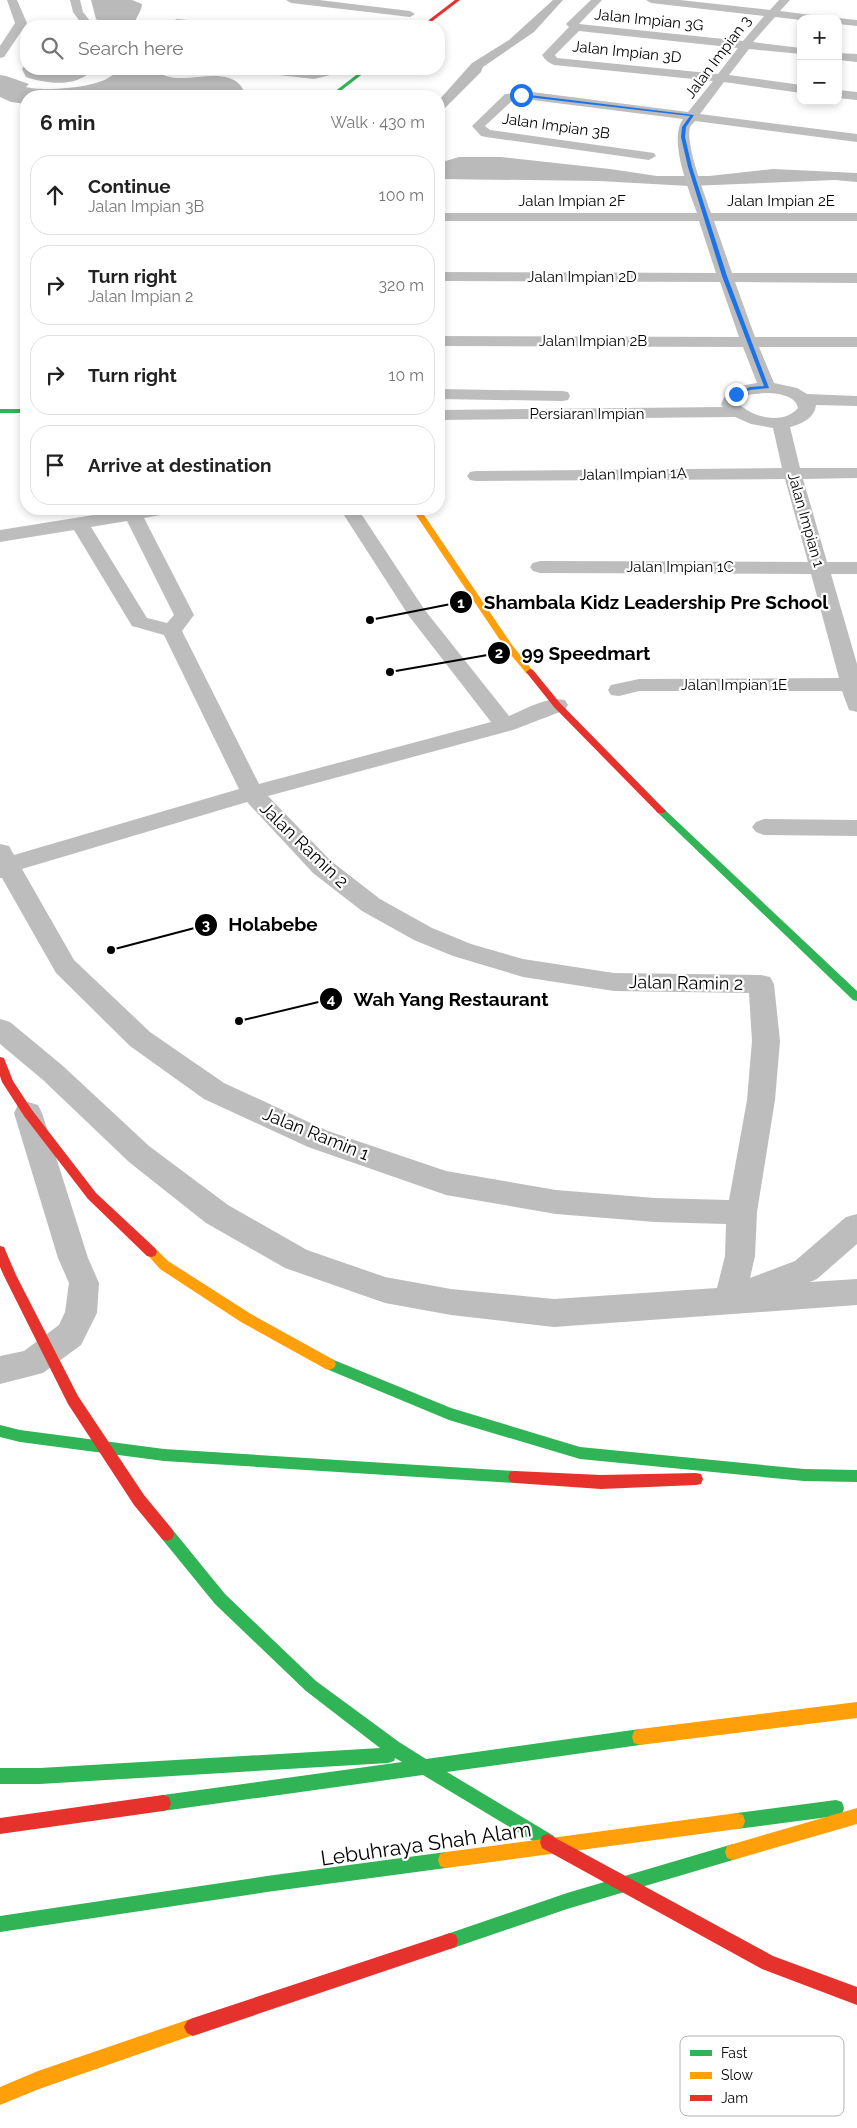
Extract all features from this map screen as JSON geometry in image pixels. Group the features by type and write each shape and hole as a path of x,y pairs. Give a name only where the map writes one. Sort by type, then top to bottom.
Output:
{"main road":[{"path":"431,20 458,0"},
{"path":"339,90 359,75"},
{"path":"0,410 20,411"},
{"path":"420,515 509,647 558,705 646,796 857,997"},
{"path":"0,1061 8,1082 28,1113 92,1196 164,1265 246,1318 328,1362 449,1414 580,1453 804,1475"},
{"path":"0,1251 10,1276 74,1400 138,1500 220,1600 311,1686 393,1748 519,1826 768,1962 857,1996"},
{"path":"0,1431 20,1436 164,1455 600,1482 804,1475 857,1476"},
{"path":"0,1826 594,1743 857,1710"},
{"path":"446,1752 594,1743"},
{"path":"0,1776 50,1776 426,1753"},
{"name":"Lebuhraya Shah Alam","path":"0,1924 267,1884 857,1805"},
{"path":"0,2096 38,2080 567,1901 857,1816"}],"street":[{"path":"12,0 20,20"},
{"path":"75,0 75,15 81,20"},
{"path":"291,0 412,9 401,20"},
{"path":"576,27 572,24 597,0"},
{"path":"651,0 797,16"},
{"name":"Jalan Impian 3","path":"705,217 683,137 684,127 748,45 757,30 785,0"},
{"path":"842,21 857,23"},
{"path":"7,23 20,23"},
{"path":"0,55 20,25"},
{"name":"Jalan Impian 3D","path":"576,27 548,55 554,61 722,78"},
{"name":"Jalan Impian 3G","path":"576,27 797,51"},
{"path":"842,56 857,58"},
{"path":"36,75 44,78 63,78 76,75"},
{"path":"722,78 797,88"},
{"path":"842,94 857,96"},
{"name":"Jalan Impian 3B","path":"649,156 486,133 478,126 509,97 521,95 693,116"},
{"path":"693,116 857,138"},
{"name":"Jalan Impian 2F","path":"445,217 705,217"},
{"path":"705,217 748,342 767,387"},
{"name":"Jalan Impian 2E","path":"705,217 857,217"},
{"name":"Jalan Impian 2D","path":"445,277 725,276 857,278"},
{"name":"Jalan Impian 2B","path":"445,341 857,342"},
{"path":"857,400 804,407 790,421 780,423 760,422 734,405 750,388 767,387 788,391 804,407 857,414"},
{"name":"Persiaran Impian","path":"445,394 574,396"},
{"path":"556,396 559,414"},
{"path":"612,396 615,414"},
{"name":"Persiaran Impian","path":"640,397 734,405"},
{"name":"Persiaran Impian","path":"445,415 615,414 734,405"},
{"name":"Jalan Impian 1","path":"780,423 791,473 855,691"},
{"name":"Jalan Impian 1A","path":"476,476 857,473"},
{"path":"0,536 128,515"},
{"path":"80,524 139,622 172,631 184,615 134,515"},
{"path":"353,515 416,612 504,725"},
{"name":"Jalan Impian 1C","path":"540,567 857,568"},
{"name":"Jalan Ramin 2","path":"172,631 252,793 322,867 371,905 423,934 462,950 523,968 614,982 761,984 766,1041 761,1100 742,1212"},
{"name":"Jalan Impian 1E","path":"619,690 639,685 855,691"},
{"path":"2,862 504,725 558,705"},
{"path":"764,827 857,828"},
{"name":"Jalan Ramin 1","path":"2,862 65,966 140,1038 214,1090 318,1139 446,1183 556,1202 655,1210 742,1212"},
{"path":"0,1029 53,1073 138,1154 218,1214 296,1259 385,1290 451,1302 554,1313 651,1308 730,1300 857,1292"},
{"path":"0,1370 32,1363 70,1335 81,1313 84,1283 73,1258 28,1113"},
{"path":"730,1300 740,1256 742,1212"},
{"path":"730,1300 806,1270 857,1226"}],"shaded area":[{"path":"91,0 132,0 142,4 136,20 96,19"},
{"path":"553,0 563,0 534,32 483,67 481,72 445,108 445,93 472,63 509,40"},
{"path":"0,75 29,84 26,87 47,89 76,87 103,81 112,75 164,75 174,78 210,76 229,78 237,82 243,90 20,90 20,103 11,102 0,97"},
{"path":"459,157 501,157 657,176 709,176 773,169 857,173 857,182 835,180 689,186 599,181 445,179 445,161"}],"traffic: fast":[{"path":"339,90 359,75"},
{"path":"0,411 20,411"},
{"path":"661,811 857,997"},
{"path":"329,1364 449,1414 580,1453 804,1475 857,1476"},
{"path":"0,1431 20,1436 164,1455 515,1477"},
{"path":"167,1534 220,1599 311,1686 393,1748 548,1842"},
{"path":"163,1803 640,1737"},
{"path":"0,1776 40,1776 388,1755"},
{"path":"737,1821 836,1808"},
{"path":"450,1941 567,1901 733,1852"},
{"path":"0,1924 267,1884 446,1860"}],"traffic: slow":[{"path":"420,515 509,647 530,672"},
{"path":"151,1252 164,1265 246,1318 329,1364"},
{"path":"640,1737 857,1710"},
{"path":"733,1852 857,1816"},
{"path":"446,1860 737,1821"},
{"path":"0,2096 38,2080 193,2027"}],"traffic: jam":[{"path":"431,20 458,0"},
{"path":"530,672 557,705 661,811"},
{"path":"0,1061 8,1082 28,1113 92,1196 151,1252"},
{"path":"0,1251 10,1276 73,1400 139,1500 167,1534"},
{"path":"515,1477 601,1482 696,1479"},
{"path":"0,1826 163,1803"},
{"path":"548,1842 768,1963 857,1996"},
{"path":"193,2027 450,1941"}],"place":[{"name":"Shambala Kidz Leadership Pre School","path":"370,620"},
{"name":"99 Speedmart","path":"390,672"},
{"name":"Holabebe","path":"111,950"},
{"name":"Wah Yang Restaurant","path":"239,1021"}],"route":[{"path":"521,95 693,116 684,127 683,137 690,167 748,342 767,387 750,388 736,394"}]}
